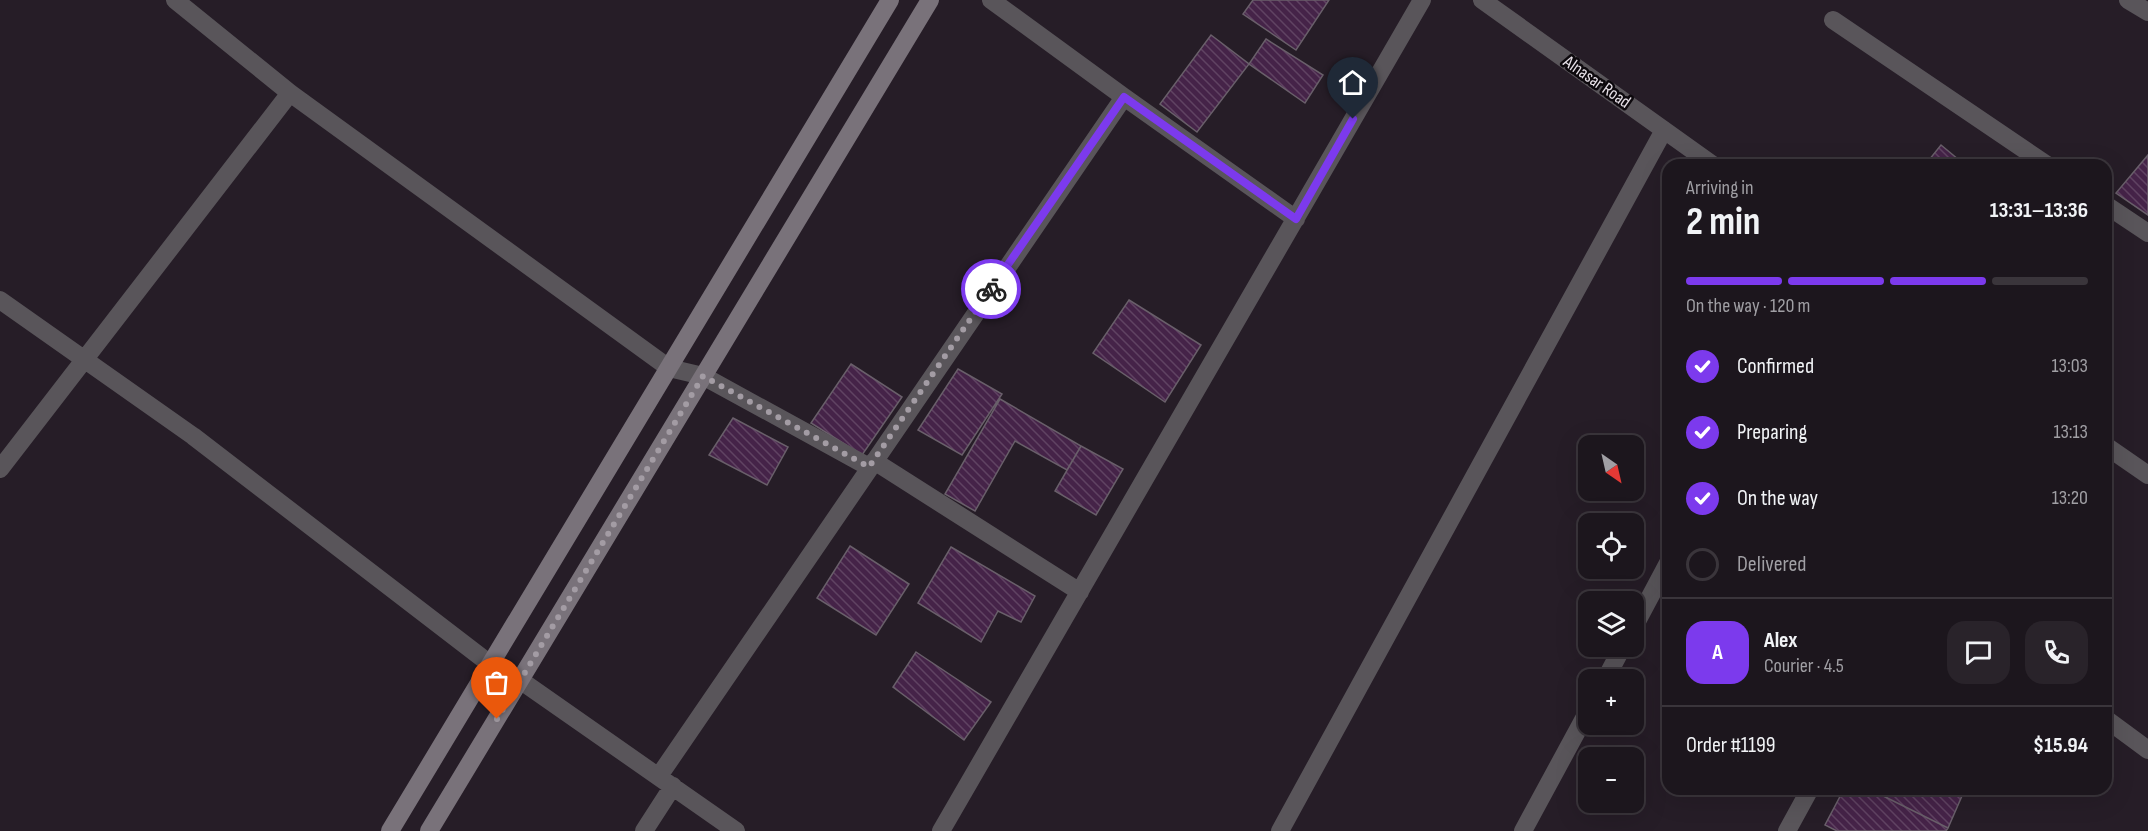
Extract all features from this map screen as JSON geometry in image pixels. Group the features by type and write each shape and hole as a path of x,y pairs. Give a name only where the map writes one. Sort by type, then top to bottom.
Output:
{"street":[{"path":"175,0 290,93 669,368 703,376 871,464 1080,592"},
{"path":"390,831 890,0"},
{"path":"429,831 930,0"},
{"path":"991,0 1296,219"},
{"path":"941,831 1422,0"},
{"name":"Alnasar Road","path":"1482,0 1705,159"},
{"path":"2128,0 2148,12"},
{"path":"1833,20 2039,159"},
{"path":"0,469 290,93"},
{"path":"644,831 666,781 871,464 1124,97"},
{"path":"1280,831 1664,130"},
{"path":"2112,209 2148,233"},
{"path":"0,300 193,435 490,664"},
{"path":"2112,450 2148,475"},
{"path":"1644,608 1662,575"},
{"path":"520,680 736,831"},
{"path":"2112,723 2148,750"},
{"path":"1523,831 1578,729"},
{"path":"1787,831 1807,795"}],"building":[{"path":"1253,0 1329,0 1296,50 1243,14"},
{"path":"1211,35 1249,64 1197,132 1160,104"},
{"path":"1266,39 1323,75 1305,103 1249,64"},
{"path":"1941,145 1958,159 1930,159"},
{"path":"2148,155 2148,215 2116,193"},
{"path":"1129,300 1201,345 1165,402 1093,353"},
{"path":"851,364 902,397 862,455 811,423"},
{"path":"958,369 1002,394 962,455 918,430"},
{"path":"1000,399 1081,446 1067,470 1015,441 975,511 945,494"},
{"path":"733,418 788,447 767,485 709,455"},
{"path":"1081,446 1123,469 1096,515 1055,491"},
{"path":"850,546 909,584 876,635 817,598"},
{"path":"951,547 1035,596 1021,622 998,611 981,642 918,603"},
{"path":"916,652 991,702 964,740 893,687"},
{"path":"1841,795 1881,795 1948,828 1946,831 1837,831 1825,825"},
{"path":"1881,795 1962,795 1948,828"}],"way so far":[{"path":"497,719 703,376 869,467 991,289"}],"route":[{"path":"991,289 1124,97 1296,219 1353,119"}]}
